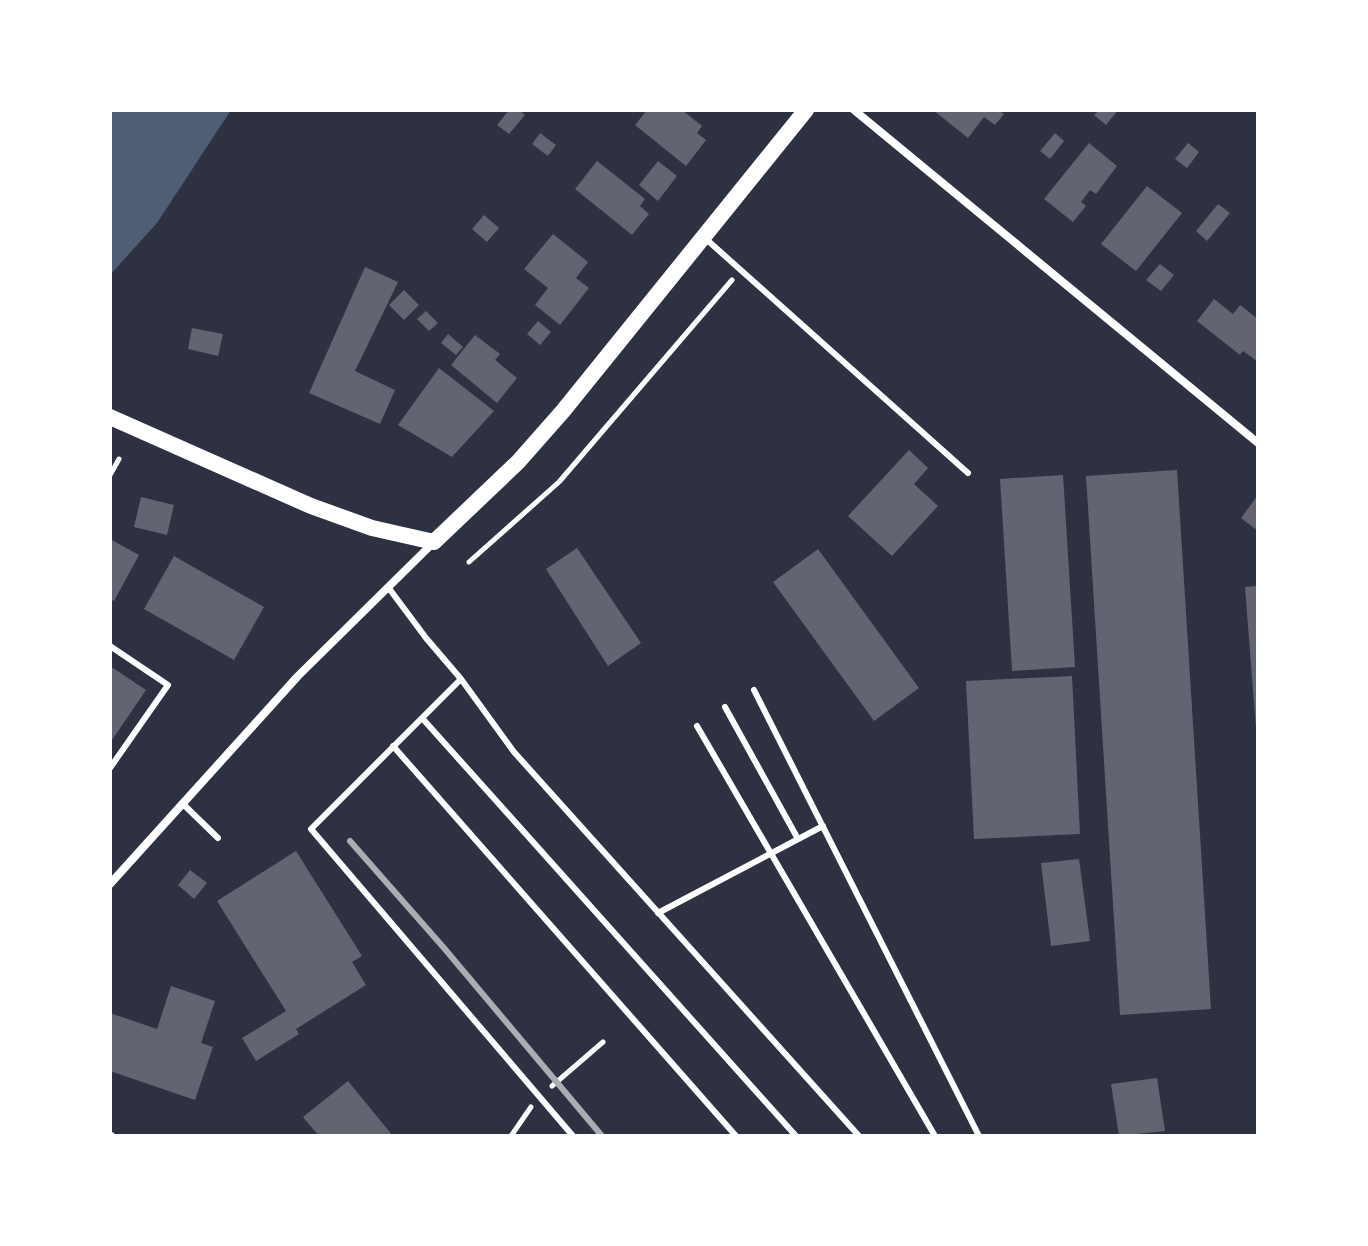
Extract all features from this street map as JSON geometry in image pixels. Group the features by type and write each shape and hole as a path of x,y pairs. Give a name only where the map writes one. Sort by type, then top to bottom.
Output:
{"main road":[{"path":"110,417 311,506 372,528 434,542 518,462 563,411 806,110"}],"street":[{"path":"854,110 1258,443"},
{"path":"110,884 298,676 434,542"}],"lane":[{"path":"703,237 968,473"},
{"path":"388,587 514,752 859,1136"},
{"path":"110,646 168,685 110,768"},
{"path":"461,679 311,829 573,1136"},
{"path":"754,690 979,1136"},
{"path":"725,707 798,839"},
{"path":"422,718 796,1136"},
{"path":"697,726 935,1136"},
{"path":"393,746 736,1136"},
{"path":"182,803 218,838"},
{"path":"658,913 823,826"}],"path":[{"path":"469,562 559,482 740,270"},
{"path":"110,475 119,459"}],"water":[{"path":"110,110 231,110 157,223 110,275"}],"building":[{"path":"509,110 519,110 525,115 509,134 497,125"},
{"path":"647,110 682,110 702,126 697,133 706,140 686,166 635,125"},
{"path":"933,110 998,110 1004,114 995,125 984,117 968,138"},
{"path":"1099,110 1118,110 1106,125 1094,115"},
{"path":"540,133 556,145 548,156 532,144"},
{"path":"1055,133 1064,141 1050,159 1040,151"},
{"path":"1089,143 1117,166 1096,194 1090,190 1081,202 1086,206 1073,222 1044,199"},
{"path":"1188,143 1199,152 1187,168 1175,159"},
{"path":"597,161 645,199 640,206 649,214 632,235 575,189"},
{"path":"658,161 677,176 658,201 639,185"},
{"path":"1147,186 1182,213 1136,271 1101,244"},
{"path":"1218,204 1230,213 1207,241 1196,231"},
{"path":"484,215 499,228 487,242 472,229"},
{"path":"553,234 588,262 576,278 589,288 560,325 535,305 548,288 524,269"},
{"path":"1160,264 1174,275 1161,291 1146,280"},
{"path":"365,267 398,282 355,371 395,390 380,424 309,393"},
{"path":"404,290 419,305 404,320 389,305"},
{"path":"1214,299 1233,314 1240,305 1258,319 1258,362 1243,351 1240,355 1197,321"},
{"path":"426,311 438,323 429,331 417,319"},
{"path":"538,321 551,332 540,345 527,334"},
{"path":"192,328 223,334 218,356 188,349"},
{"path":"448,334 463,347 456,355 441,343"},
{"path":"475,335 500,354 495,360 517,378 497,403 451,365"},
{"path":"439,368 494,411 452,457 398,425"},
{"path":"909,450 928,468 914,484 938,506 892,556 848,516"},
{"path":"1177,470 1211,1009 1120,1015 1086,476"},
{"path":"1063,475 1075,667 1012,671 1000,479"},
{"path":"1258,495 1258,531 1241,518"},
{"path":"141,497 174,505 167,535 134,527"},
{"path":"110,539 139,555 114,601 110,599"},
{"path":"577,548 641,643 608,666 546,569"},
{"path":"818,549 919,688 874,721 773,582"},
{"path":"174,556 264,607 234,660 144,609"},
{"path":"1258,586 1258,729 1256,729 1245,587"},
{"path":"110,666 146,690 110,743"},
{"path":"1072,676 1080,834 974,839 966,681"},
{"path":"296,851 362,956 352,962 366,985 296,1029 299,1034 256,1061 242,1038 286,1011 217,901"},
{"path":"1079,859 1090,941 1051,946 1041,863"},
{"path":"190,870 207,883 194,899 178,885"},
{"path":"171,986 215,1001 201,1043 213,1047 195,1100 110,1071 110,1013 157,1029"},
{"path":"1157,1078 1165,1131 1119,1136 1111,1084"},
{"path":"348,1081 393,1136 319,1136 303,1117"}],"railway":[{"path":"350,841 602,1136"}]}
